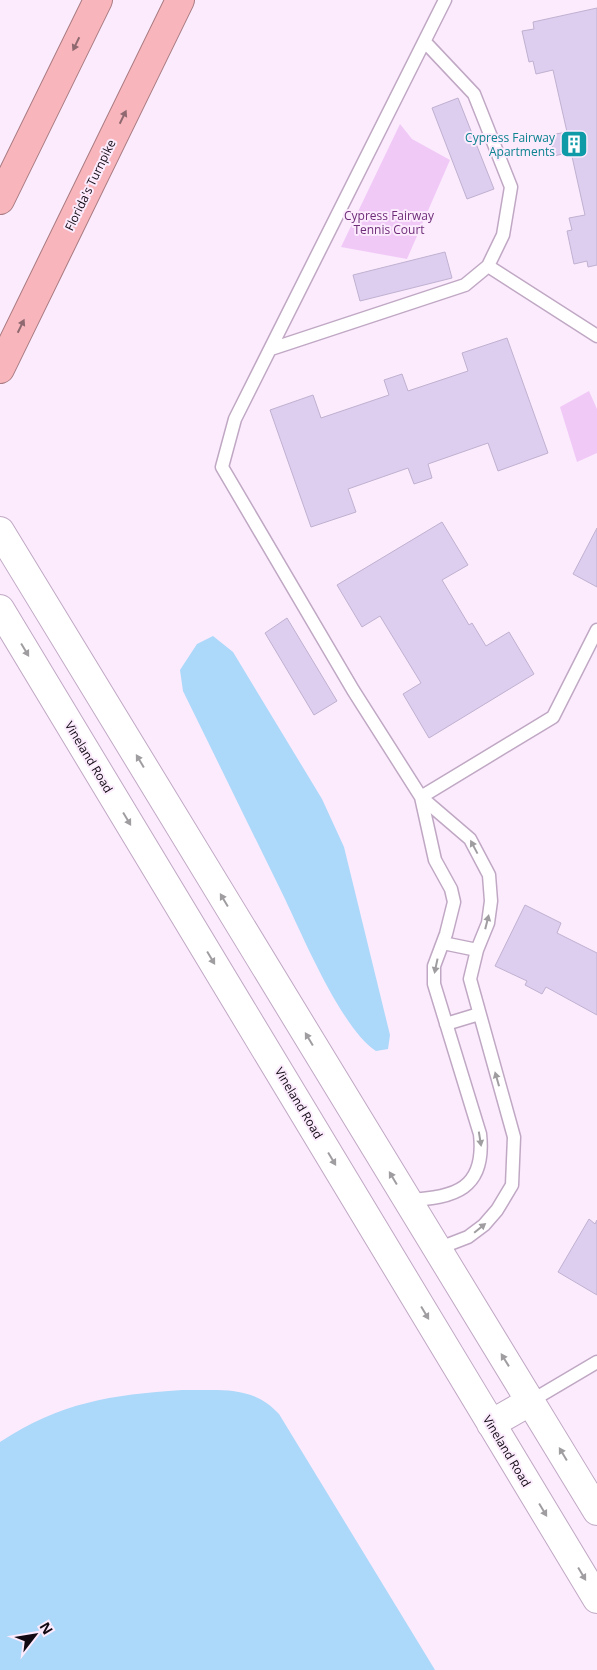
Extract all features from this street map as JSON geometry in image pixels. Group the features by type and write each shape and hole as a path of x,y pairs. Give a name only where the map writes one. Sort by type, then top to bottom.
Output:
{"highway":[{"path":"0,200 98,0"},
{"name":"Florida's Turnpike","path":"0,369 180,0"}],"street":[{"path":"1,532 597,1511"},
{"name":"Vineland Road","path":"0,609 597,1598"},
{"path":"400,1271 437,1249"},
{"path":"491,1424 531,1401"}],"lane":[{"path":"437,1249 468,1237 484,1225 497,1210 512,1185 514,1137 470,979 477,950 488,923 491,901 489,875 470,839 420,797 353,690 222,468 235,419 445,0"},
{"path":"270,349 466,285 488,266 503,235 511,188 474,94 425,42"},
{"path":"488,266 597,336"},
{"path":"420,797 552,717 597,630"},
{"path":"407,1200 441,1198 458,1190 467,1184 477,1172 482,1154 480,1134 434,984 434,966 443,943 454,902 451,889 435,860 420,797"},
{"path":"443,943 477,950"},
{"path":"446,1024 479,1014"},
{"path":"531,1401 597,1362"}],"green space":[{"name":"Cypress Fairway Tennis Court","path":"400,124 412,139 450,160 407,259 341,247"},
{"path":"589,391 597,409 597,453 577,462 560,407"}],"water":[{"path":"213,636 233,652 322,799 344,847 390,1035 388,1049 376,1051 363,1040 337,1004 313,959 183,691 180,670 197,644"},
{"path":"182,1390 221,1390 246,1393 269,1404 279,1414 435,1670 0,1670 0,1442 22,1428 44,1418 87,1403 109,1398"}],"building":[{"name":"Cypress Fairway Apartments","path":"597,8 597,265 588,267 587,261 574,264 567,231 572,230 569,218 585,215 571,152 554,156 550,135 567,132 553,70 536,74 533,61 529,62 522,31 534,29 533,22"},
{"path":"458,98 494,189 467,199 432,108"},
{"path":"445,252 452,278 360,301 353,275"},
{"path":"507,338 548,453 498,471 488,443 428,464 432,478 414,484 408,468 348,489 356,512 311,527 270,410 313,395 321,418 389,395 384,380 402,374 408,391 468,371 462,353"},
{"path":"442,522 468,565 442,580 469,625 472,623 486,646 509,632 534,674 429,738 403,694 421,683 380,616 362,627 337,585"},
{"path":"597,528 597,587 573,574"},
{"path":"287,618 337,701 314,715 265,633"},
{"path":"525,905 561,923 557,933 597,953 597,1015 546,987 542,994 525,985 527,981 495,966"},
{"path":"589,1219 595,1224 597,1220 597,1295 558,1272"}],"place":[{"name":"Cypress Fairway Apartments","path":"574,144"}]}
